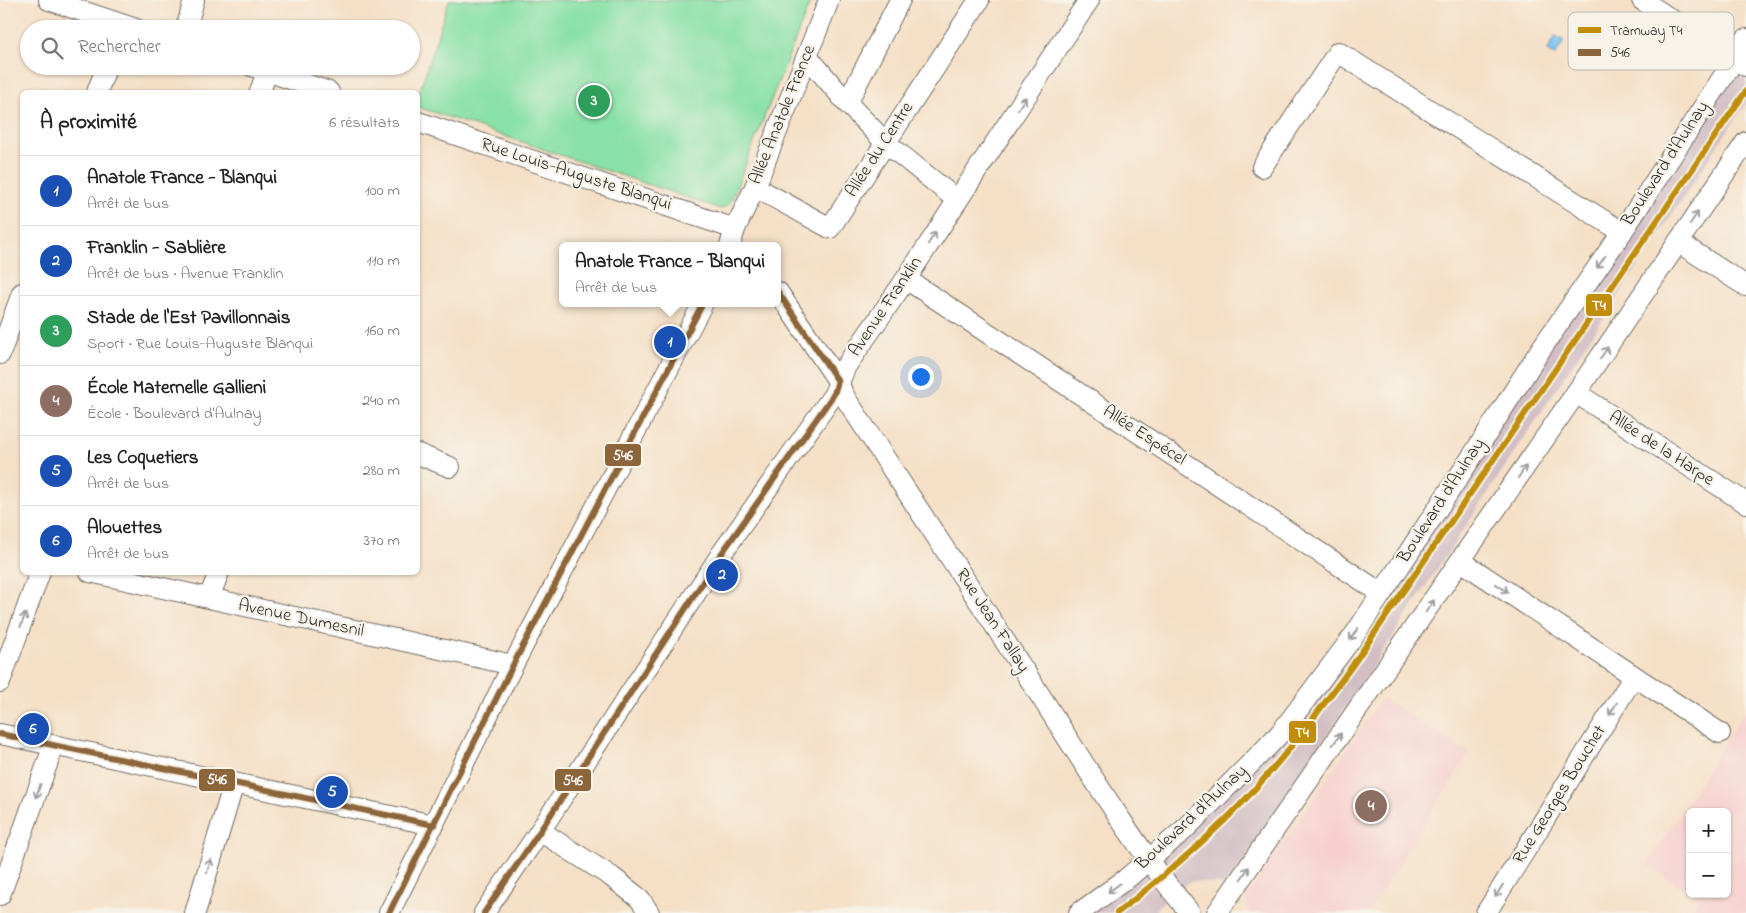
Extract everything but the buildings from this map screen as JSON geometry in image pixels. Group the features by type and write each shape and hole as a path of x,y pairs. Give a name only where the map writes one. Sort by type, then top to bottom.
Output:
{"street":[{"path":"49,0 106,20"},
{"path":"188,20 194,0"},
{"name":"Allée Anatole France","path":"733,237 828,0"},
{"path":"847,103 900,0"},
{"name":"Allée du Centre","path":"755,186 830,228 979,0"},
{"name":"Avenue Franklin","path":"484,913 722,553 834,394 846,366 906,279 1089,0"},
{"path":"1642,0 1661,12"},
{"name":"Boulevard d'Aulnay","path":"1079,913 1126,879 1185,829 1268,746 1349,641 1541,349 1740,63 1746,39"},
{"path":"1262,167 1338,52 1622,232"},
{"path":"807,56 847,103 885,142 957,200"},
{"path":"98,90 104,75"},
{"path":"259,75 260,90"},
{"path":"277,75 323,90"},
{"name":"Rue Louis-Auguste Blanqui","path":"420,123 733,237"},
{"path":"1217,913 1576,394 1746,142"},
{"path":"1678,242 1746,286"},
{"name":"Allée Espécel","path":"906,279 1381,593"},
{"name":"Rue Jean Fallay","path":"781,296 838,381 842,394 992,620 1134,841 1190,913"},
{"path":"0,354 20,299"},
{"path":"389,913 513,665 701,307"},
{"name":"Allée de la Harpe","path":"1576,394 1746,503"},
{"path":"420,455 450,467"},
{"path":"1461,561 1720,733"},
{"path":"0,682 39,575"},
{"name":"Avenue Dumesnil","path":"104,575 513,665"},
{"path":"209,598 218,575"},
{"name":"Rue Georges Bouchet","path":"1486,913 1634,676"},
{"path":"0,734 434,825"},
{"path":"0,895 54,746"},
{"path":"194,913 234,783"},
{"path":"540,831 619,883 640,899 649,913"}],"shaded area":[{"path":"1746,56 1746,103 1228,885 1191,881 1157,907 1157,913 1089,913 1275,744"},
{"path":"1382,698 1469,753 1461,766 1368,913 1249,913 1246,897"},
{"path":"1746,709 1746,913 1690,913 1699,898 1731,898 1731,808 1686,808 1686,889 1647,865"}],"green space":[{"path":"449,0 811,0 730,203 721,209 420,108 420,90"}],"water":[{"path":"1556,36 1564,41 1555,56 1547,51"}],"tram line":[{"name":"T4","path":"1117,913 1209,836 1253,791 1311,721 1352,666 1746,91"}],"transit line":[{"name":"546","path":"781,296 838,381"},
{"name":"546","path":"389,913 513,665 701,307"},
{"name":"546","path":"484,913 722,553 834,394 838,381"},
{"name":"546","path":"0,734 434,825"}],"place":[{"name":"Stade de l'Est Pavillonnais","path":"594,101"},
{"name":"Anatole France - Blanqui","path":"670,342"},
{"name":"Franklin - Sablière","path":"722,575"},
{"name":"Alouettes","path":"33,729"},
{"name":"Les Coquetiers","path":"332,792"},
{"name":"École Maternelle Gallieni","path":"1371,806"}]}
